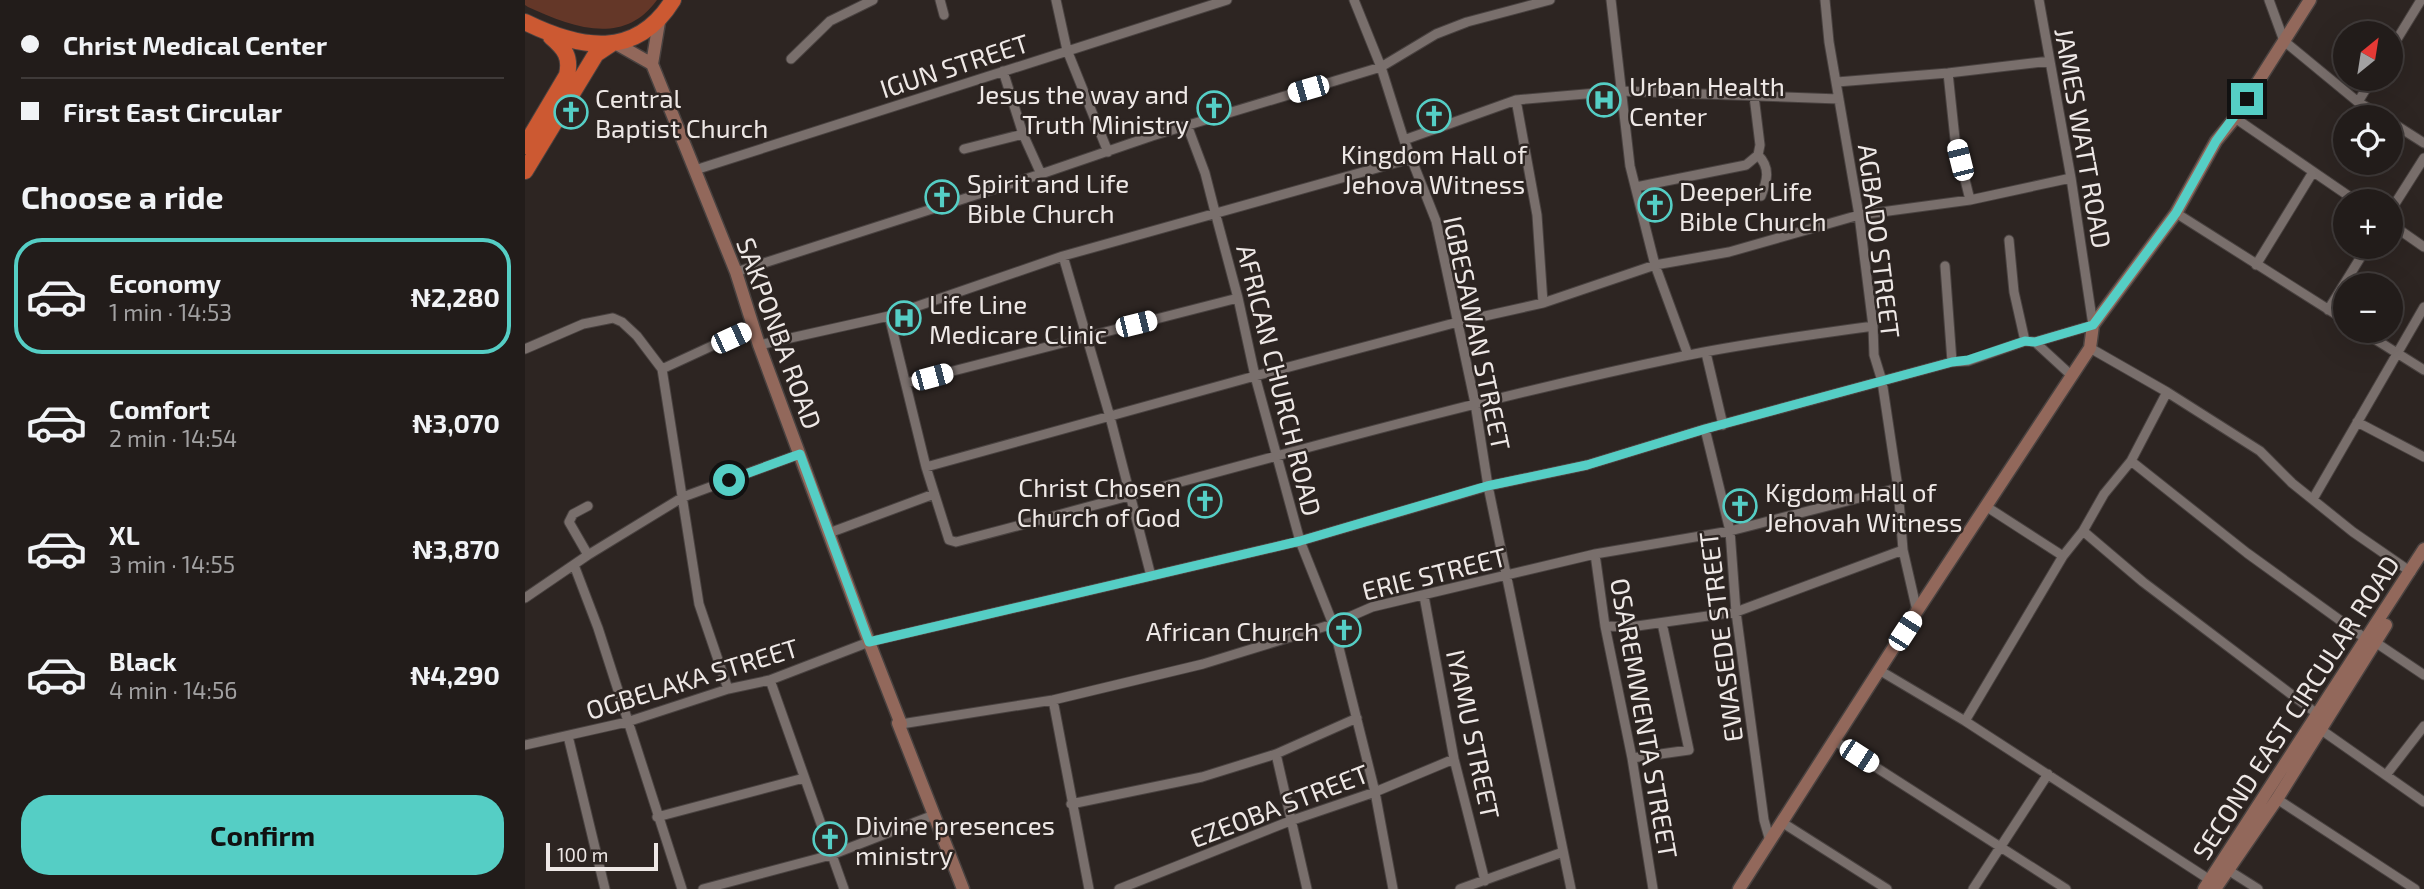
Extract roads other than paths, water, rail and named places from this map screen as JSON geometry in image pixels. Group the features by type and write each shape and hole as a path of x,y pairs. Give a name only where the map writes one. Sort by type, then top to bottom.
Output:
{"highway":[{"path":"525,171 596,54 659,22 673,0"},
{"path":"525,22 547,33 577,42 613,44"},
{"path":"525,146 567,75 569,65 568,55 562,46 547,33"}],"main road":[{"path":"1739,889 2090,348 2093,325 2176,213 2216,141 2235,118 2310,0"},
{"path":"613,44 652,64 659,22"},
{"name":"SAKPONBA ROAD","path":"652,64 736,272 759,345 901,724 898,723 963,889"},
{"name":"SECOND EAST CIRCULAR ROAD","path":"2210,886 2228,870 2277,799 2424,549"},
{"name":"SECOND EAST CIRCULAR ROAD","path":"2210,886 2316,713 2371,641 2424,564"}],"street":[{"path":"791,59 830,21 873,0"},
{"path":"940,0 944,15"},
{"path":"1056,0 1067,50 1108,152"},
{"name":"IGUN STREET","path":"695,170 1227,0"},
{"name":"IGBESAWAN STREET","path":"1354,0 1436,221 1475,403 1487,486 1508,576 1571,889"},
{"path":"736,272 1187,125 1381,67 1436,34 1467,22 1550,0"},
{"path":"1611,0 1630,166 1655,264 1688,355"},
{"name":"AGBADO STREET","path":"1825,0 1829,41 1859,215 1874,355 1882,381 1898,488 1903,550 1917,611"},
{"name":"JAMES WATT ROAD","path":"2039,0 2071,178 2093,325"},
{"path":"2269,0 2284,41 2363,105"},
{"path":"2403,29 2420,0"},
{"path":"1837,82 1948,74 2050,61"},
{"path":"1003,71 1023,134 1041,174"},
{"path":"1948,74 1955,139 1970,201"},
{"path":"1404,139 1516,100 1620,91 1839,99"},
{"path":"2358,102 2365,91"},
{"path":"1636,187 1747,164 1758,155 1760,145 1754,96"},
{"path":"1516,100 1537,215 1543,303"},
{"path":"2235,118 2338,189"},
{"name":"AFRICAN CHURCH ROAD","path":"1187,125 1205,173 1238,298 1255,376 1300,541 1333,624 1375,792 1393,889"},
{"path":"2403,130 2424,143"},
{"path":"964,149 1023,134"},
{"path":"1758,155 1763,160 1768,178 1761,195"},
{"path":"759,345 889,316 1063,256 1413,158"},
{"path":"2403,191 2424,158"},
{"path":"2256,265 2313,172"},
{"path":"926,467 1458,322 1543,303 1655,264 1729,252 1859,215 1970,201 2071,178"},
{"path":"2176,213 2333,313"},
{"path":"2403,232 2424,247"},
{"path":"2009,240 2014,292 2030,342 2072,376"},
{"path":"1063,256 1110,417 1151,576"},
{"path":"2328,310 2360,259"},
{"path":"1945,266 1952,362"},
{"path":"907,383 1238,298"},
{"path":"2313,499 2424,307"},
{"path":"889,316 934,494 951,541 956,542 1475,403 1688,355 1873,326"},
{"path":"525,349 583,324 613,318 622,322 637,336 662,369 699,604 728,689"},
{"name":"OGBELAKA STREET","path":"525,745 627,722 728,689 770,680 869,642 1300,541 1487,486 1587,465 1705,429 2093,325"},
{"path":"662,369 753,327"},
{"path":"2381,343 2424,370"},
{"path":"2090,348 2167,392 2260,451 2292,483 2353,532 2411,572"},
{"path":"1706,353 1723,425"},
{"path":"1965,721 2063,556 2083,531 2103,494 2131,461 2167,392"},
{"path":"2357,422 2424,457"},
{"name":"EWASEDE STREET","path":"1705,429 1730,531 1736,612 1764,820 1770,841"},
{"path":"525,598 588,555 683,497 800,454"},
{"path":"2131,461 2247,553 2424,675"},
{"name":"ERIE STREET","path":"901,724 1053,700 1203,664 1333,624 1372,607 1595,555 1730,531 1898,488"},
{"path":"829,533 934,494"},
{"path":"588,506 573,514 569,522 588,555"},
{"path":"1987,506 2063,556"},
{"path":"2083,531 2143,582 2316,713"},
{"path":"1605,626 1630,627 1736,612 1903,550"},
{"name":"OSAREMWENTA STREET","path":"1595,555 1605,626 1632,758 1653,889"},
{"path":"574,565 598,628 682,889"},
{"name":"IYAMU STREET","path":"1425,596 1454,759 1485,881"},
{"path":"1632,758 1689,750 1662,623"},
{"path":"1879,670 2048,774 2210,886"},
{"path":"770,680 844,889"},
{"path":"1053,700 1089,889"},
{"path":"1071,803 1202,777 1276,754 1357,718"},
{"path":"2386,775 2424,726"},
{"path":"2320,729 2424,802"},
{"path":"568,736 605,889"},
{"path":"1835,741 2066,889"},
{"path":"1276,754 1307,889"},
{"name":"EZEOBA STREET","path":"1119,889 1290,821 1375,792 1454,759"},
{"path":"1973,889 2048,774"},
{"path":"657,817 804,778"},
{"path":"2277,799 2414,889"},
{"path":"703,889 831,855 934,816"},
{"path":"1783,822 1887,889"},
{"path":"1460,889 1563,852"},
{"path":"2228,870 2258,889"}],"place":[{"name":"Urban Health Center","path":"1604,100"},
{"name":"Jesus the way and Truth Ministry","path":"1214,108"},
{"name":"Central Baptist Church","path":"571,112"},
{"name":"Kingdom Hall of Jehova Witness","path":"1434,116"},
{"name":"Spirit and Life Bible Church","path":"942,197"},
{"name":"Deeper Life Bible Church","path":"1655,205"},
{"name":"Life Line Medicare Clinic","path":"904,318"},
{"name":"Christ Chosen Church of God","path":"1205,501"},
{"name":"Kigdom Hall of Jehovah Witness","path":"1740,506"},
{"name":"African Church","path":"1344,630"},
{"name":"Divine presences ministry","path":"830,839"}]}
